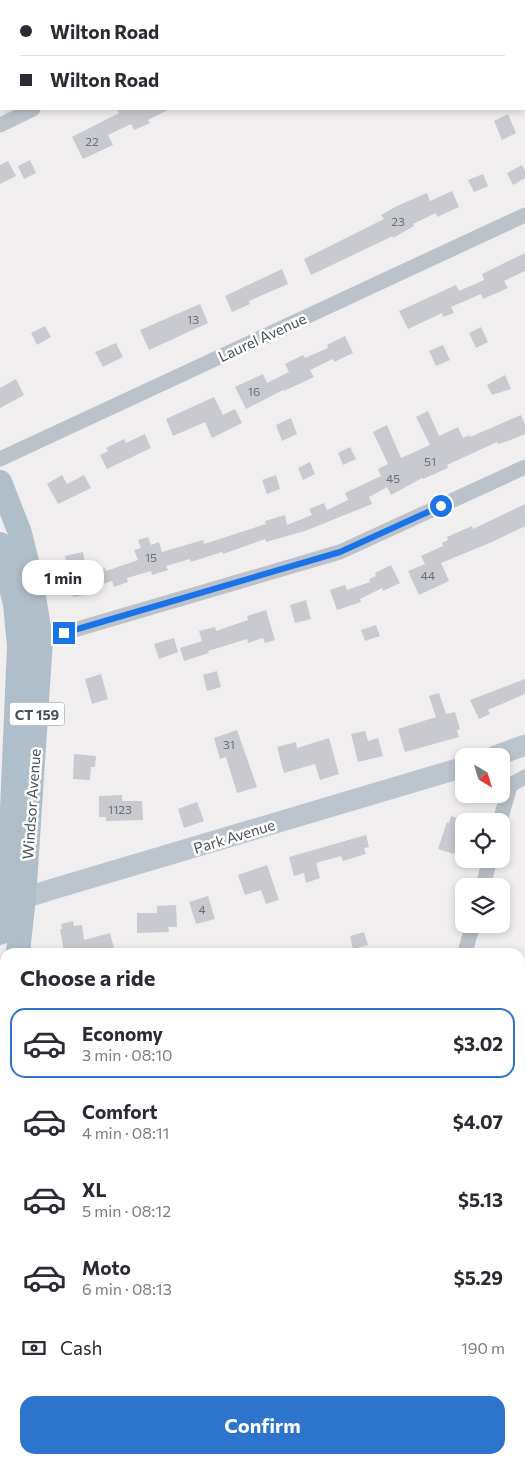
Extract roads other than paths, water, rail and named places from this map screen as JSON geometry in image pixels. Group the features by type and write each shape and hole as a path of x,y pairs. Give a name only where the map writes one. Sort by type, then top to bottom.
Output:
{"main road":[{"name":"Windsor Avenue","path":"0,482 22,542 31,578 30,643 12,809 14,899 18,948"},
{"name":"Windsor Avenue","path":"0,544 15,604 30,643"},
{"path":"510,751 525,745"},
{"name":"Park Avenue","path":"14,899 455,770"},
{"name":"Windsor Avenue","path":"0,934 14,899"}],"street":[{"path":"0,125 31,110"},
{"name":"Laurel Avenue","path":"0,458 525,215"},
{"path":"30,643 340,552 525,467"},
{"path":"502,813 510,786 525,777"},
{"path":"466,948 470,933"}]}
